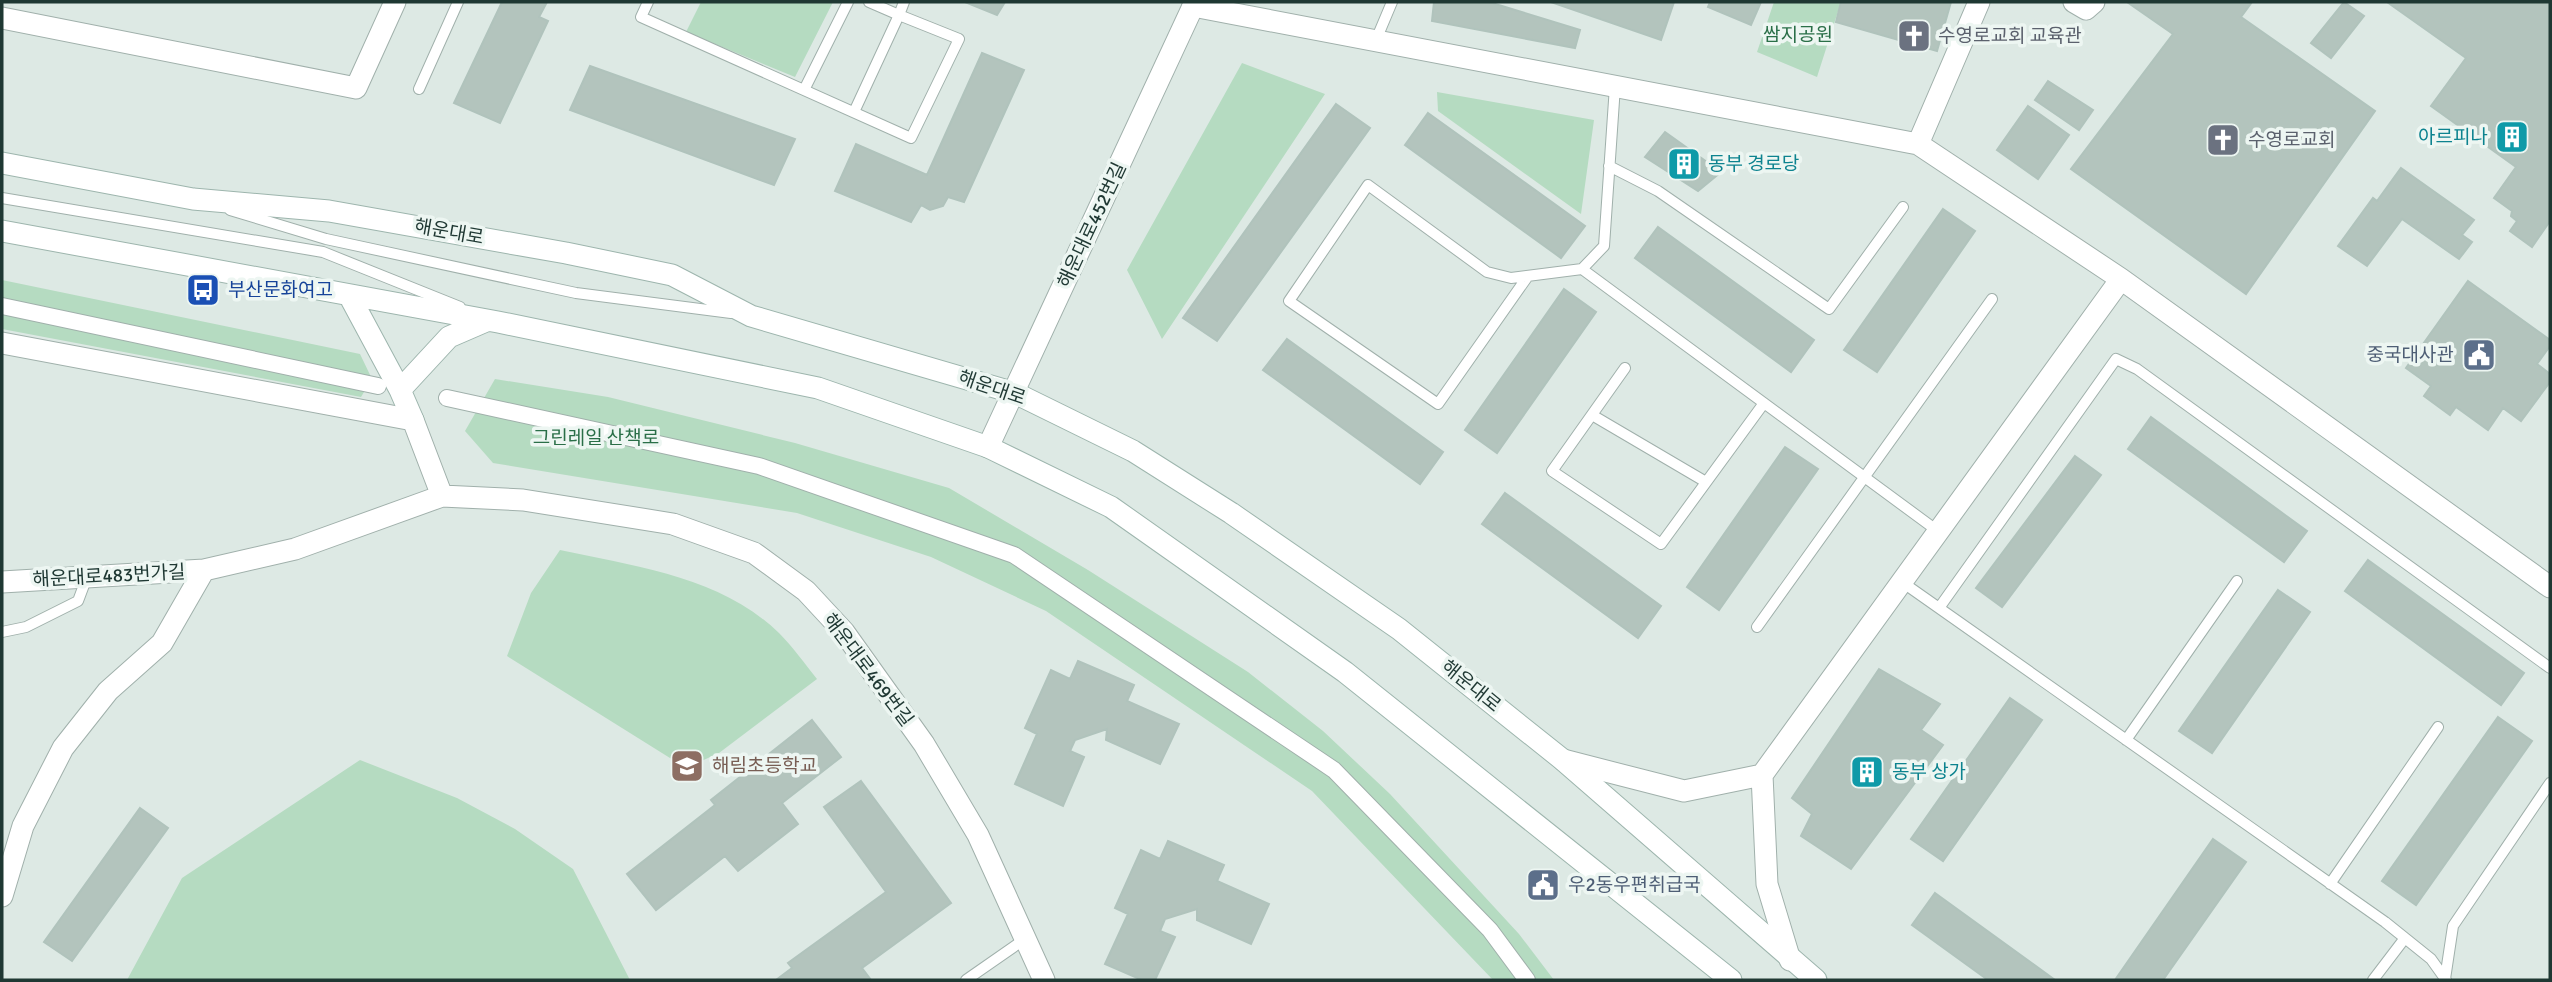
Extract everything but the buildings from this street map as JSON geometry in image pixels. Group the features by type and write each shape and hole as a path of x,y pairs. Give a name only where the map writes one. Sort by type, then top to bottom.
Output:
{"street":[{"path":"2,18 356,88 395,2"},
{"path":"1918,144 1979,2"},
{"path":"2074,2 2086,9 2094,2"},
{"path":"1194,4 1918,144 2122,279 2550,587"},
{"name":"해운대로452번길","path":"988,447 1194,4"},
{"name":"해운대로","path":"2,163 193,199 329,211 566,253 672,275 751,316 1015,393 1133,451 1231,513 1399,629 1563,760 1816,980"},
{"path":"2,231 492,322 818,388 988,447 1111,507 1345,672 1731,980"},
{"path":"1790,960 1767,884 1762,775 2122,279"},
{"path":"204,570 295,549 442,496 401,390 350,297"},
{"path":"2,306 378,386"},
{"path":"401,390 449,337 492,322"},
{"path":"2,343 413,420"},
{"path":"447,398 759,466 1014,555 1334,770 1490,930 1527,980"},
{"name":"해운대로469번길","path":"442,496 523,500 673,524 754,553 806,591 844,632 923,744 978,835 1044,980"},
{"name":"해운대로483번가길","path":"2,582 204,570"},
{"name":"해운대로483번가길","path":"2,895 23,826 63,748 108,691 162,643 204,570"},
{"path":"1563,760 1684,791 1762,775"}],"lane":[{"path":"419,89 458,2"},
{"path":"648,2 641,16 911,138 959,39 869,2"},
{"path":"804,90 848,2"},
{"path":"854,112 904,2"},
{"path":"1376,40 1392,2"},
{"path":"1528,276 1438,404 1289,300 1368,185 1487,272 1511,278 1582,269 1604,246 1615,86"},
{"path":"1609,166 1658,191 1829,309 1903,207"},
{"path":"2,198 323,252 492,322"},
{"path":"193,199 326,239 576,293 751,316"},
{"path":"1582,269 1939,532"},
{"path":"1757,627 1992,299"},
{"path":"1939,608 2116,359 2137,369 2550,668"},
{"path":"1625,368 1552,471 1661,544 1764,403"},
{"path":"1592,415 1706,482"},
{"path":"2,632 26,627 78,601 87,577"},
{"path":"2126,740 2237,581"},
{"path":"1902,582 2330,884 2431,959 2445,980"},
{"path":"2330,884 2438,727"},
{"path":"2445,980 2453,926 2550,783"},
{"path":"966,980 1025,939"},
{"path":"2373,980 2405,939"}],"green space":[{"path":"701,2 833,2 795,77 686,32"},
{"name":"쌈지공원","path":"1774,2 1841,2 1817,77 1757,52"},
{"path":"1242,63 1325,94 1162,339 1127,270"},
{"path":"1437,92 1594,120 1581,214 1438,111"},
{"path":"2,280 360,354 372,379 361,397 2,329"},
{"name":"그린레일 산책로","path":"495,379 608,397 795,443 949,488 1088,570 1248,672 1323,731 1390,794 1519,934 1554,980 1493,980 1312,791 1046,611 931,557 797,513 493,463 465,431"},
{"path":"560,550 676,576 731,598 779,633 817,679 719,753 686,768 507,656 531,593"},
{"path":"360,760 457,798 515,829 573,869 630,980 127,980 182,878"}],"place":[{"name":"수영로교회 교육관","path":"1914,36"},
{"name":"아르피나","path":"2512,137"},
{"name":"수영로교회","path":"2223,140"},
{"name":"동부 경로당","path":"1684,164"},
{"name":"부산문화여고","path":"203,290"},
{"name":"중국대사관","path":"2479,355"},
{"name":"해림초등학교","path":"687,766"},
{"name":"동부 상가","path":"1867,772"},
{"name":"우2동우편취급국","path":"1543,885"}]}
